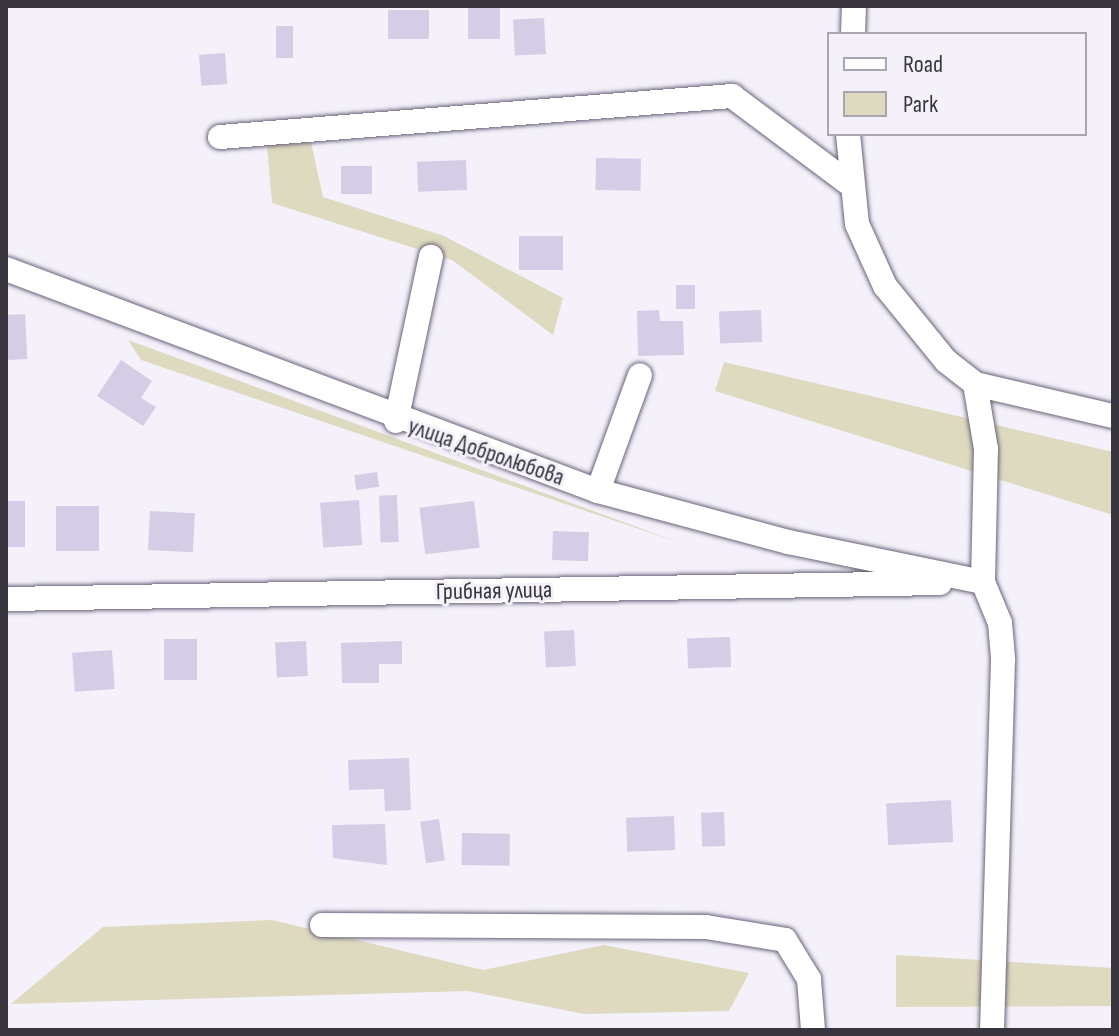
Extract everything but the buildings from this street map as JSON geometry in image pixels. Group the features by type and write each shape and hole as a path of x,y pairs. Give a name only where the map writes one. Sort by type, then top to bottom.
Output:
{"street":[{"path":"853,32 854,6"},
{"path":"220,137 732,96 847,182"},
{"path":"848,136 847,182 857,224 885,286 946,361 975,384 1113,416"},
{"path":"396,421 431,257"},
{"name":"улица Добролюбова","path":"6,269 396,421 598,491 788,542 983,582"},
{"path":"598,491 640,375"},
{"path":"975,384 986,449 983,582 1000,623 1003,660 992,1030"},
{"name":"Грибная улица","path":"6,599 983,582"},
{"path":"322,925 706,927 785,940 809,979 813,1030"}],"green space":[{"path":"308,129 323,197 444,236 563,298 553,335 452,260 272,203 267,146"},
{"path":"128,340 683,544 141,360"},
{"path":"724,362 1113,452 1113,515 715,391"},
{"path":"272,920 483,970 604,945 749,973 729,1011 584,1014 468,991 11,1004 103,927"},
{"path":"896,955 1113,968 1113,1006 896,1007"}]}
